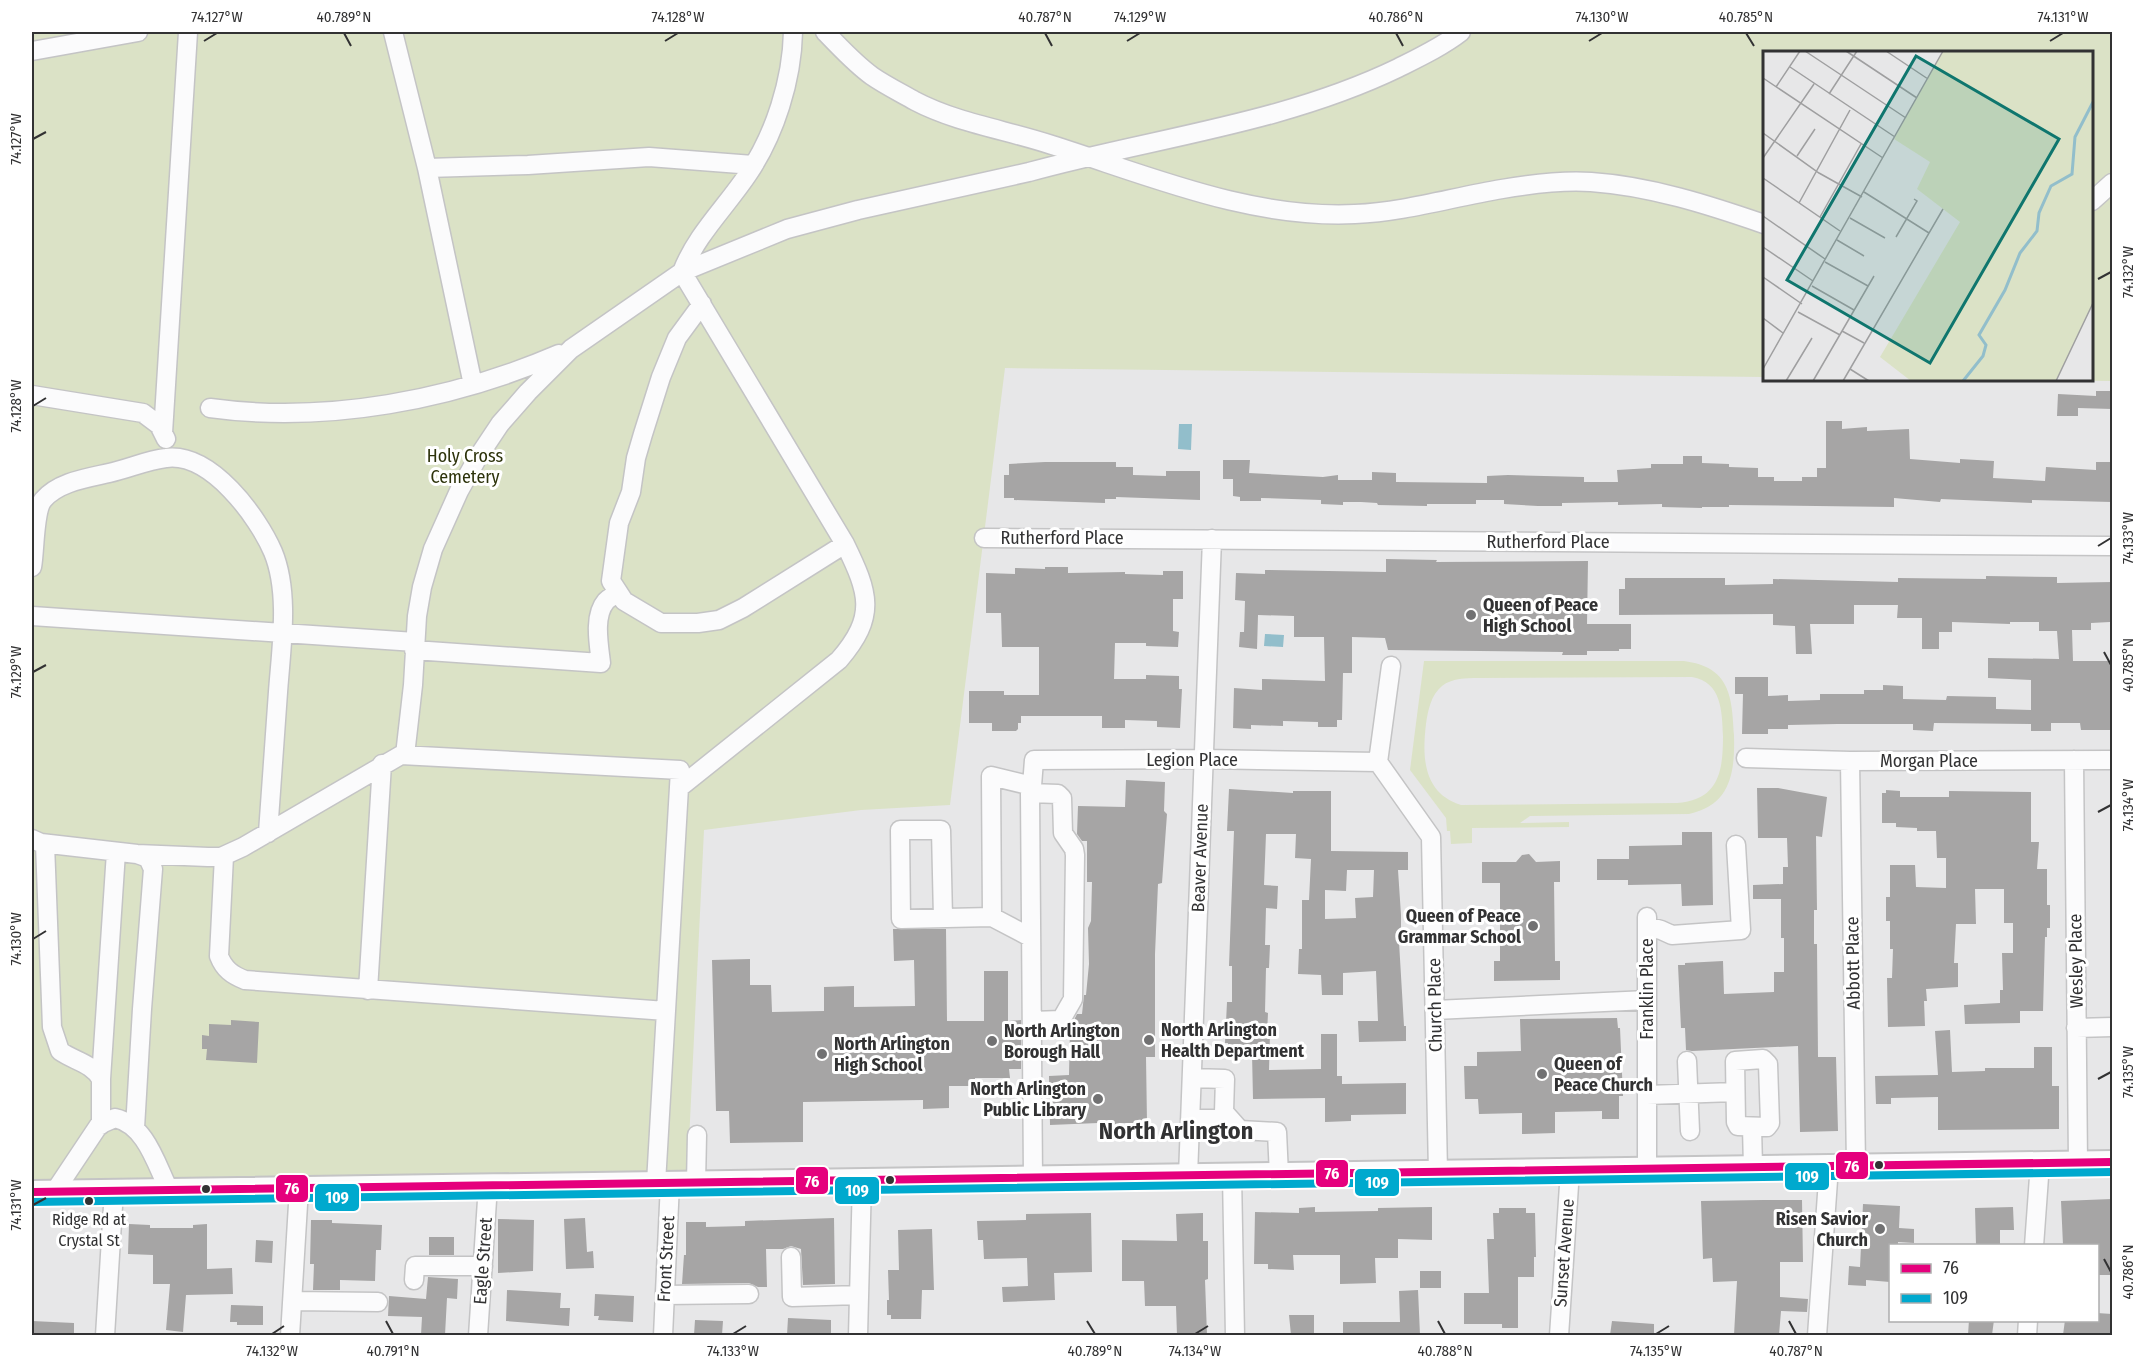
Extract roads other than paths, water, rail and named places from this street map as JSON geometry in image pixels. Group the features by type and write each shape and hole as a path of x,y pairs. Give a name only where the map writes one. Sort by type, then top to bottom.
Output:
{"main road":[{"path":"32,1192 2112,1162"}],"street":[{"path":"32,51 138,32"},
{"path":"163,433 188,32"},
{"path":"393,32 427,168 473,385"},
{"path":"682,272 688,256 753,165 770,134 785,91 793,32"},
{"path":"825,32 872,76 914,100 960,118 1206,194 1276,211 1354,214 1383,212 1503,188 1558,182 1589,182 1643,189 1719,209 1763,224"},
{"path":"210,408 230,411 332,412 429,396 473,385 525,368 571,348 682,272 807,222 1231,125 1331,96 1373,80 1420,57 1461,32"},
{"path":"427,168 528,165 649,157 753,165"},
{"path":"2093,199 2112,183"},
{"path":"679,788 839,660 855,642 862,626 865,609 864,587 845,544 682,272"},
{"path":"702,304 678,338 661,377 636,458 631,492 619,523 611,581 624,601 661,622 698,623 719,620 743,608 845,544"},
{"path":"405,755 422,587 433,549 459,491 500,424 571,348"},
{"path":"32,395 143,413 159,425 168,443 167,458"},
{"path":"32,567 36,525 42,501 61,487 79,480 167,458 183,459 210,471 236,494 256,520 274,553 282,586 282,634 268,833"},
{"name":"Rutherford Place","path":"984,538 2112,546"},
{"name":"Beaver Avenue","path":"1188,1176 1212,539"},
{"path":"32,616 282,634 601,663 597,636 600,618 605,602 618,592"},
{"path":"1378,762 1391,666"},
{"path":"101,1079 89,1066 60,1051 52,1027 38,841 137,854 224,856 268,833 398,755 680,770 679,788"},
{"name":"Morgan Place","path":"1746,758 1850,761 2112,760"},
{"name":"Legion Place","path":"1031,790 1034,760 1204,759 1378,762"},
{"name":"Wesley Place","path":"2074,760 2078,1162"},
{"name":"Abbott Place","path":"1850,761 1856,1166"},
{"name":"Church Place","path":"1378,762 1431,837 1438,1172"},
{"path":"368,990 382,764"},
{"path":"992,917 991,776 1031,790 1058,794 1062,798 1063,833 1074,849 1073,999 1061,1020 1032,1021"},
{"name":"Front Street","path":"663,1335 666,1011 679,788"},
{"path":"1031,790 1033,1178"},
{"path":"943,918 941,830 900,830 901,919 992,917 1030,937"},
{"name":"Franklin Place","path":"1647,1169 1647,922 1672,935 1741,930 1736,845"},
{"path":"101,1125 101,1079 116,852"},
{"path":"135,1128 153,869 148,858 137,854"},
{"path":"224,856 219,950 222,962 230,973 250,981 666,1011"},
{"path":"1435,1010 1647,1000"},
{"path":"2076,1028 2112,1027"},
{"path":"1763,1059 1766,1060 1770,1123 1767,1127 1752,1127 1738,1126 1735,1061 1763,1059"},
{"path":"1687,1061 1690,1131"},
{"path":"1191,1078 1225,1079 1224,1112 1239,1130 1277,1132 1279,1175"},
{"path":"1647,1095 1735,1092"},
{"path":"55,1191 101,1125 116,1118 125,1120 135,1128 147,1143 169,1190"},
{"path":"1190,1119 1230,1119"},
{"path":"1752,1127 1753,1167"},
{"path":"696,1183 697,1135"},
{"path":"2034,1244 2040,1163"},
{"path":"1816,1335 1829,1166"},
{"name":"Sunset Avenue","path":"1559,1335 1570,1170"},
{"path":"1232,1175 1235,1335"},
{"path":"858,1335 862,1180"},
{"name":"Eagle Street","path":"478,1335 488,1185"},
{"path":"290,1335 299,1188"},
{"path":"105,1335 114,1190"},
{"path":"791,1257 792,1297 859,1295"},
{"path":"414,1280 415,1266 483,1266"},
{"path":"665,1295 748,1294"},
{"path":"292,1301 378,1302"}],"water":[{"path":"1179,424 1192,424 1191,450 1178,449"},
{"path":"1265,634 1284,635 1283,647 1264,646"}],"place":[{"name":"Queen of Peace High School","path":"1471,615"},
{"name":"Queen of Peace Grammar School","path":"1533,926"},
{"name":"North Arlington Health Department","path":"1149,1040"},
{"name":"North Arlington Borough Hall","path":"992,1041"},
{"name":"North Arlington High School","path":"822,1054"},
{"name":"Queen of Peace Church","path":"1542,1074"},
{"name":"North Arlington Public Library","path":"1098,1099"},
{"name":"Ridge Rd at Crystal St","path":"89,1201"},
{"name":"Risen Savior Church","path":"1880,1229"}],"district":[{"name":"North Arlington","path":"1176,1131"}],"park label":[{"name":"Holy Cross Cemetery","path":"465,466"}]}
